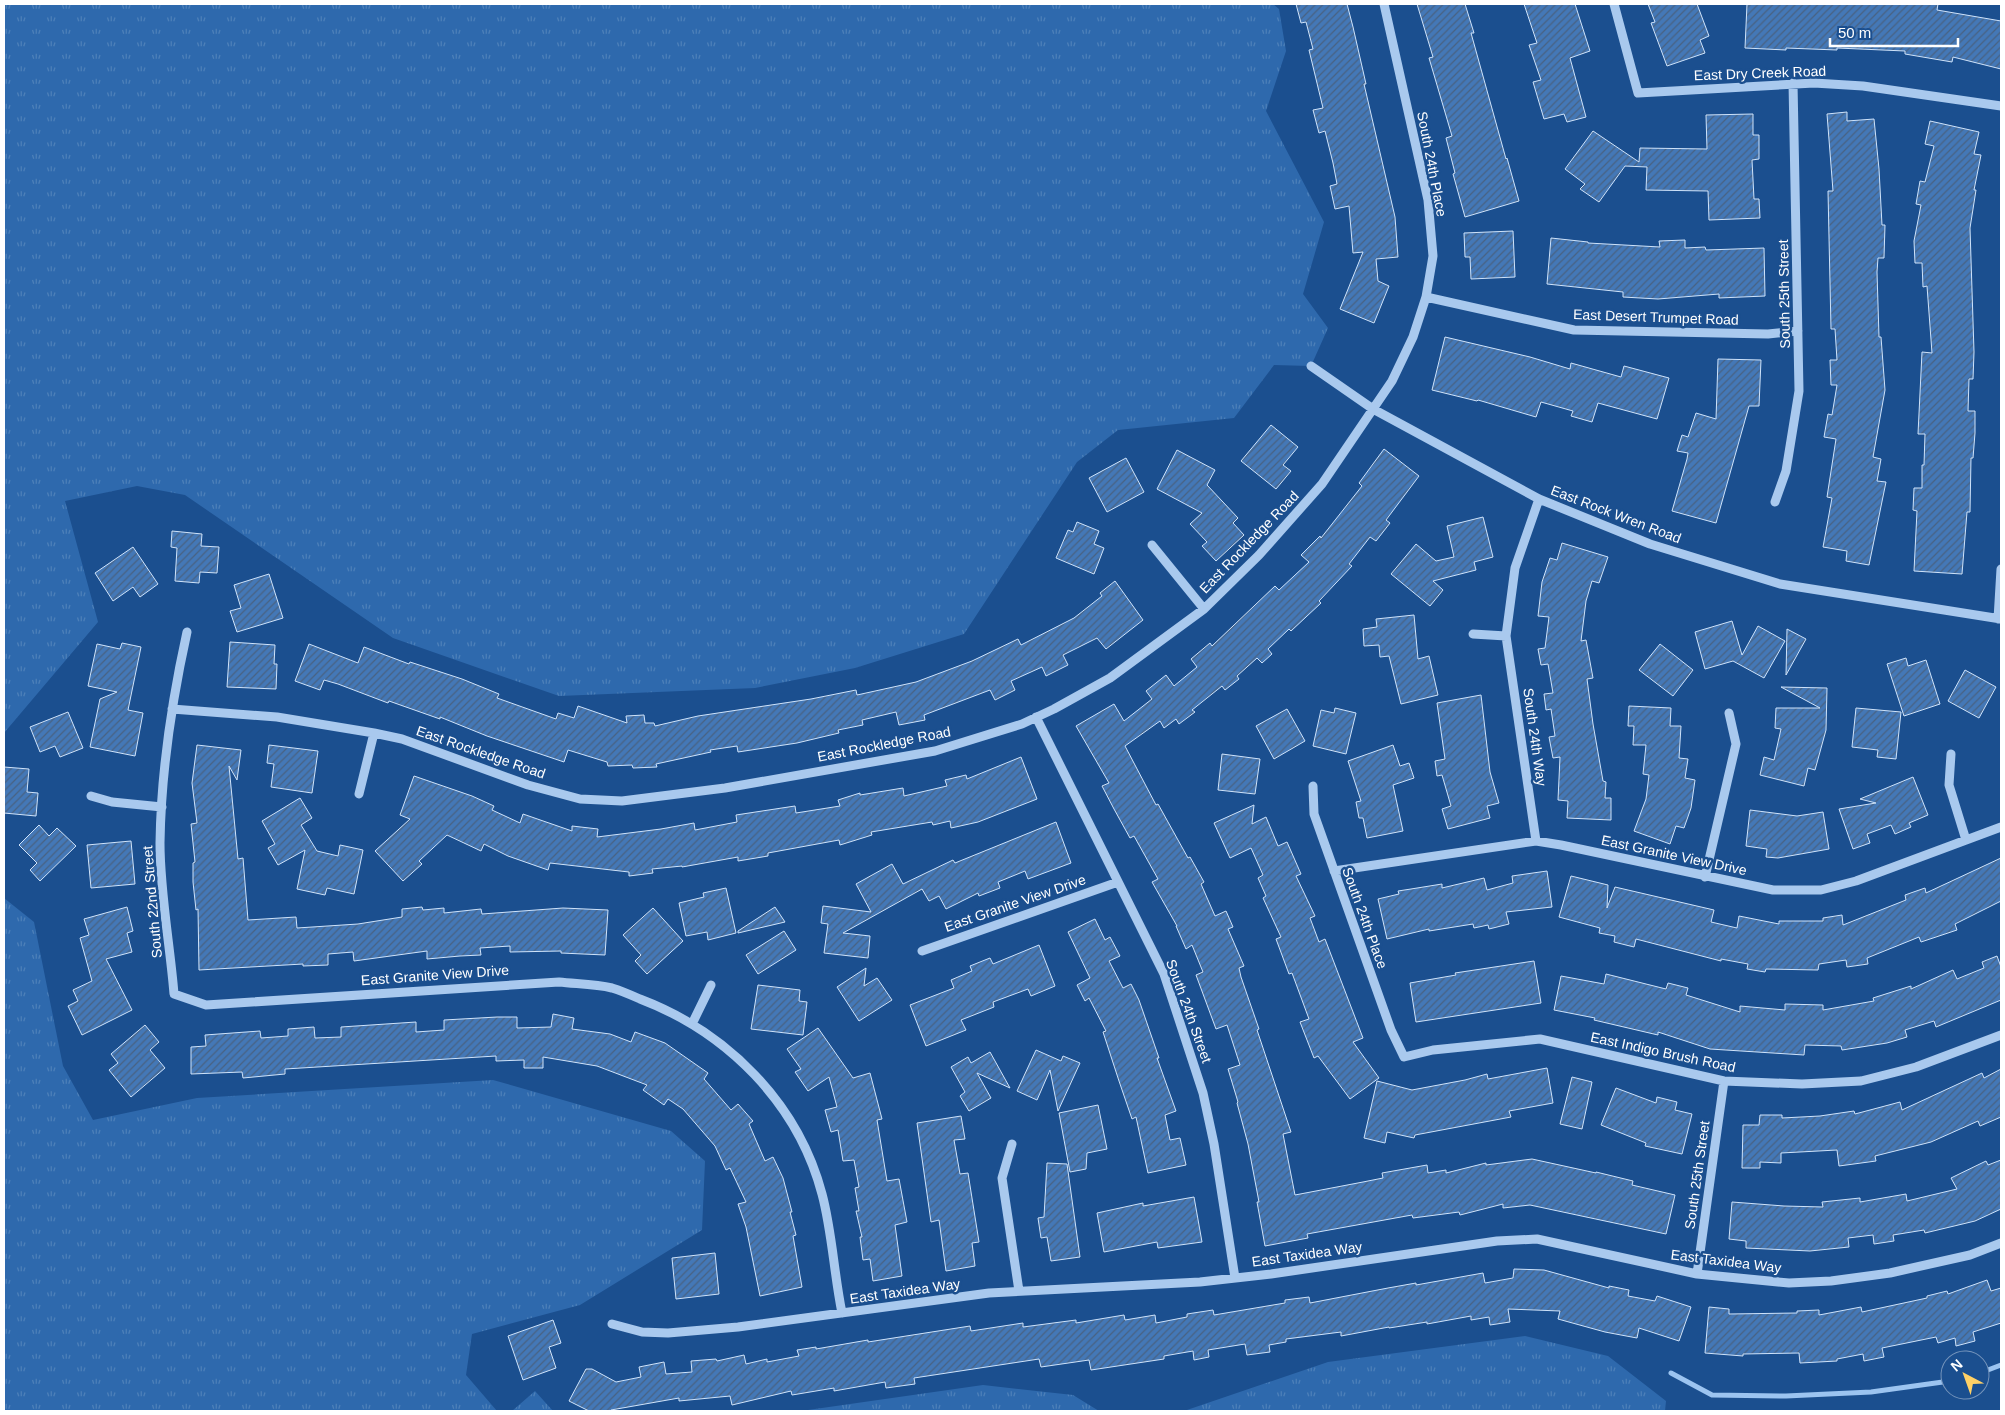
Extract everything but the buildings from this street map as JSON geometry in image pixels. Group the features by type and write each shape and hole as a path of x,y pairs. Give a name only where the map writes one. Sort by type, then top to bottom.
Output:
{"street":[{"name":"South 24th Place","path":"1373,409 1392,381 1413,337 1426,297 1433,256 1428,200 1384,4"},
{"name":"East Dry Creek Road","path":"1614,4 1638,93 1814,83 1863,86 2001,106"},
{"name":"South 25th Street","path":"1775,502 1786,471 1799,391 1793,84"},
{"name":"East Desert Trumpet Road","path":"1426,297 1574,330 1768,334 1798,331"},
{"name":"East Rock Wren Road","path":"1311,366 1373,409 1539,499 1650,544 1780,584 2000,619"},
{"name":"East Rockledge Road","path":"172,709 277,717 402,739 528,785 580,799 622,801 725,788 935,751 1022,724 1110,678 1204,609 1259,555 1322,484 1373,409"},
{"name":"South 24th Way","path":"1536,841 1506,636 1515,568 1539,499"},
{"path":"1152,545 1204,609"},
{"path":"2000,619 2001,569"},
{"name":"South 22nd Street","path":"174,994 160,844 172,709 188,632"},
{"path":"1473,634 1506,636"},
{"path":"1705,876 1736,744 1729,713"},
{"name":"South 24th Street","path":"1036,717 1164,974 1203,1093 1214,1144 1235,1278"},
{"path":"359,794 374,733"},
{"path":"1951,754 1949,785 1966,840"},
{"name":"South 24th Place","path":"1313,786 1314,814 1391,1030 1404,1057"},
{"path":"90,796 112,802 162,806"},
{"name":"East Granite View Drive","path":"1334,871 1536,841 1561,844 1773,890 1821,890 1856,881 2001,827"},
{"name":"East Granite View Drive","path":"922,951 1118,882"},
{"name":"East Granite View Drive","path":"174,994 206,1005 559,982 612,988 662,1007 713,1036 746,1064 769,1090 796,1132 812,1162 822,1194 842,1313"},
{"path":"692,1024 712,984"},
{"name":"East Indigo Brush Road","path":"1404,1057 1433,1050 1540,1039 1724,1081 1802,1084 1861,1080 1916,1067 2001,1036"},
{"name":"South 25th Street","path":"1697,1274 1724,1081"},
{"path":"1012,1144 1002,1178 1019,1291"},
{"name":"East Taxidea Way","path":"612,1324 642,1332 668,1332 738,1326 990,1293 1200,1282 1498,1241 1537,1239 1697,1274 1789,1283 1890,1273 1970,1255 2001,1243"}],"green space":[{"path":"4,4 1273,4 1279,9 1286,51 1266,111 1324,222 1303,294 1328,328 1311,366 1274,365 1234,418 1118,430 1077,462 964,634 855,668 755,688 559,696 393,638 185,495 137,486 65,501 98,622 4,733"},
{"path":"4,898 34,922 63,1066 93,1120 197,1098 493,1080 671,1131 705,1161 702,1230 580,1305 472,1334 466,1375 497,1411 4,1411"},
{"path":"1525,1336 1608,1356 1666,1401 1665,1411 1184,1411 1328,1362"},
{"path":"983,1385 1073,1395 1099,1411 801,1411"},
{"path":"535,1391 553,1411 512,1411"}],"waterway":[{"path":"1990,1369 2001,1365"},
{"path":"1671,1373 1712,1395 1786,1396 1871,1392 1940,1382"}]}
